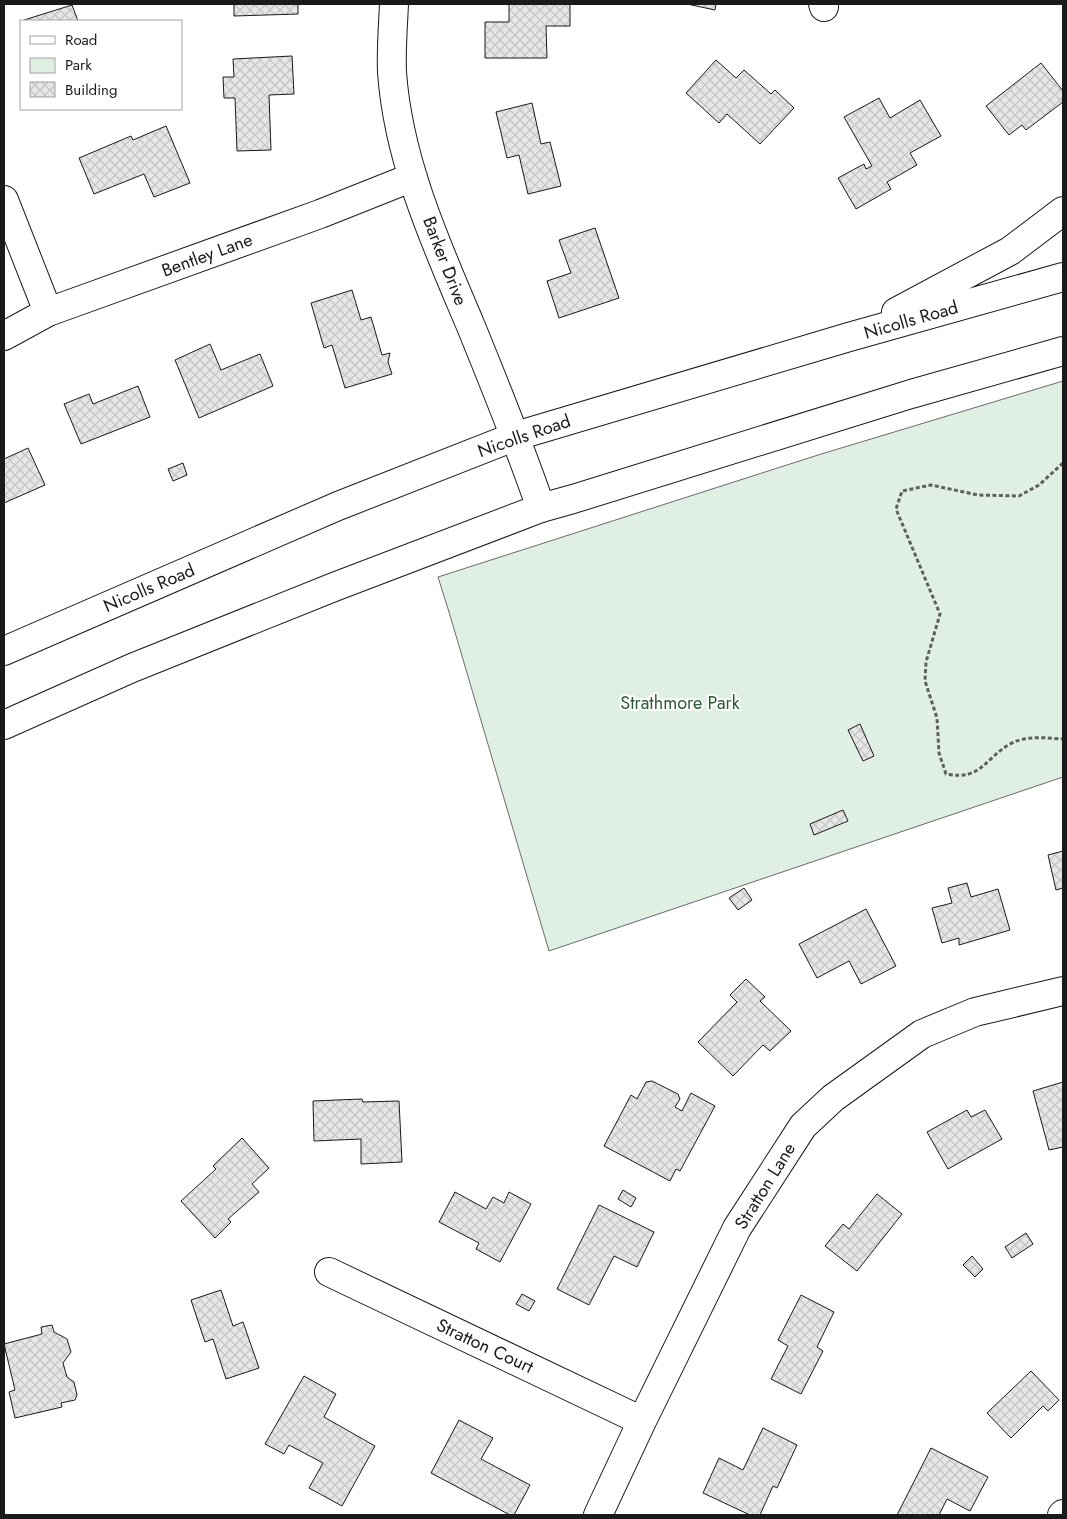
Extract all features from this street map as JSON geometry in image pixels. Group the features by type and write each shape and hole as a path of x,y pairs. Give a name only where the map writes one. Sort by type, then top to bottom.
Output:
{"main road":[{"name":"Barker Drive","path":"394,4 392,71 400,125 413,177 449,274 516,436 540,508"},
{"name":"Bentley Lane","path":"4,336 48,312 320,214 413,177"},
{"path":"4,200 48,312"},
{"path":"849,337 1010,251 1063,211"},
{"name":"Nicolls Road","path":"4,651 338,506 516,436 849,337 1063,277"},
{"path":"1019,364 1063,342"},
{"path":"4,725 132,668 334,587 540,508 911,394 1063,351"},
{"name":"Stratton Lane","path":"598,1515 642,1421 738,1228 803,1126 833,1098 922,1034 975,1012 1063,991"},
{"name":"Stratton Court","path":"329,1272 642,1421"}],"path":[{"path":"1063,463 1039,486 1019,496 978,495 931,485 902,491 896,509 940,614 926,662 925,682 937,718 939,753 946,774 959,776 973,774 1010,744 1034,737 1063,739"}],"green space":[{"name":"Strathmore Park","path":"1063,381 1063,777 549,951 438,577 818,455"}],"building":[{"path":"234,4 298,4 298,14 234,16"},
{"path":"509,4 570,4 570,26 546,26 547,58 485,58 485,22 509,22"},
{"path":"687,4 716,4 715,10"},
{"path":"72,5 78,20 24,20"},
{"path":"292,56 294,94 269,95 271,150 237,151 235,98 224,98 223,77 234,77 233,59"},
{"path":"716,60 736,78 744,70 771,94 775,90 794,108 760,144 727,114 719,123 686,93"},
{"path":"1041,63 1063,91 1063,102 1026,130 1022,125 1009,135 986,106"},
{"path":"879,98 890,118 920,100 941,136 910,153 917,165 887,182 891,189 856,209 838,178 864,164 866,169 872,166 844,117"},
{"path":"532,103 541,144 550,142 561,186 528,194 519,155 507,158 496,112"},
{"path":"166,126 190,183 154,197 144,174 94,194 79,158 131,136 133,140"},
{"path":"595,228 619,298 559,318 547,281 571,273 559,240"},
{"path":"352,290 361,320 371,317 382,355 390,353 388,362 392,374 345,388 332,345 324,348 311,303"},
{"path":"210,344 221,370 260,354 273,386 199,418 175,360"},
{"path":"138,386 150,417 81,444 64,404 89,394 93,404"},
{"path":"28,448 45,485 4,503 4,459"},
{"path":"183,463 187,475 173,481 168,469"},
{"path":"860,724 874,756 863,761 848,730"},
{"path":"843,810 848,821 814,835 810,824"},
{"path":"1063,851 1063,888 1056,890 1048,855"},
{"path":"967,883 971,897 998,889 1010,930 959,945 959,938 942,943 932,908 952,903 948,888"},
{"path":"744,888 752,900 738,910 729,898"},
{"path":"866,909 896,966 861,984 849,961 817,978 799,944"},
{"path":"746,979 765,997 760,1001 791,1031 770,1051 763,1045 733,1076 698,1042 737,1002 730,995"},
{"path":"652,1081 678,1094 680,1099 675,1107 682,1111 691,1093 715,1106 680,1171 676,1169 670,1181 604,1146 631,1095 637,1099 646,1082"},
{"path":"1063,1082 1063,1147 1049,1150 1033,1091"},
{"path":"362,1099 363,1102 399,1101 402,1162 361,1164 361,1139 314,1141 313,1101"},
{"path":"967,1110 971,1117 985,1110 1002,1139 948,1169 927,1132"},
{"path":"242,1138 269,1168 252,1184 259,1192 228,1219 231,1222 215,1238 181,1201 216,1169 213,1166"},
{"path":"623,1190 636,1198 631,1207 618,1199"},
{"path":"455,1192 486,1209 493,1197 504,1203 509,1192 531,1204 500,1262 476,1249 479,1243 439,1222"},
{"path":"877,1194 902,1214 857,1271 825,1246 843,1224 849,1229"},
{"path":"599,1205 654,1232 637,1267 614,1256 589,1305 557,1289"},
{"path":"1026,1233 1033,1244 1012,1258 1005,1247"},
{"path":"972,1256 983,1269 975,1277 963,1265"},
{"path":"221,1290 233,1326 243,1322 259,1368 226,1379 213,1339 205,1342 191,1300"},
{"path":"522,1294 535,1301 529,1311 516,1304"},
{"path":"801,1295 834,1312 817,1347 823,1351 801,1394 771,1379 788,1346 778,1340"},
{"path":"52,1325 54,1332 67,1339 71,1352 63,1363 67,1377 74,1382 77,1395 75,1400 61,1403 62,1407 15,1418 9,1392 15,1390 4,1344 42,1334 41,1327"},
{"path":"1031,1371 1059,1400 1048,1411 1043,1406 1011,1438 987,1413"},
{"path":"304,1376 336,1394 324,1417 375,1446 342,1506 309,1488 323,1463 289,1445 284,1454 265,1444"},
{"path":"459,1420 493,1438 481,1459 530,1485 514,1515 510,1515 431,1473"},
{"path":"763,1428 797,1445 777,1488 773,1486 760,1515 750,1515 703,1493 719,1458 743,1470"},
{"path":"931,1448 988,1477 970,1511 947,1499 939,1515 897,1515"}]}
